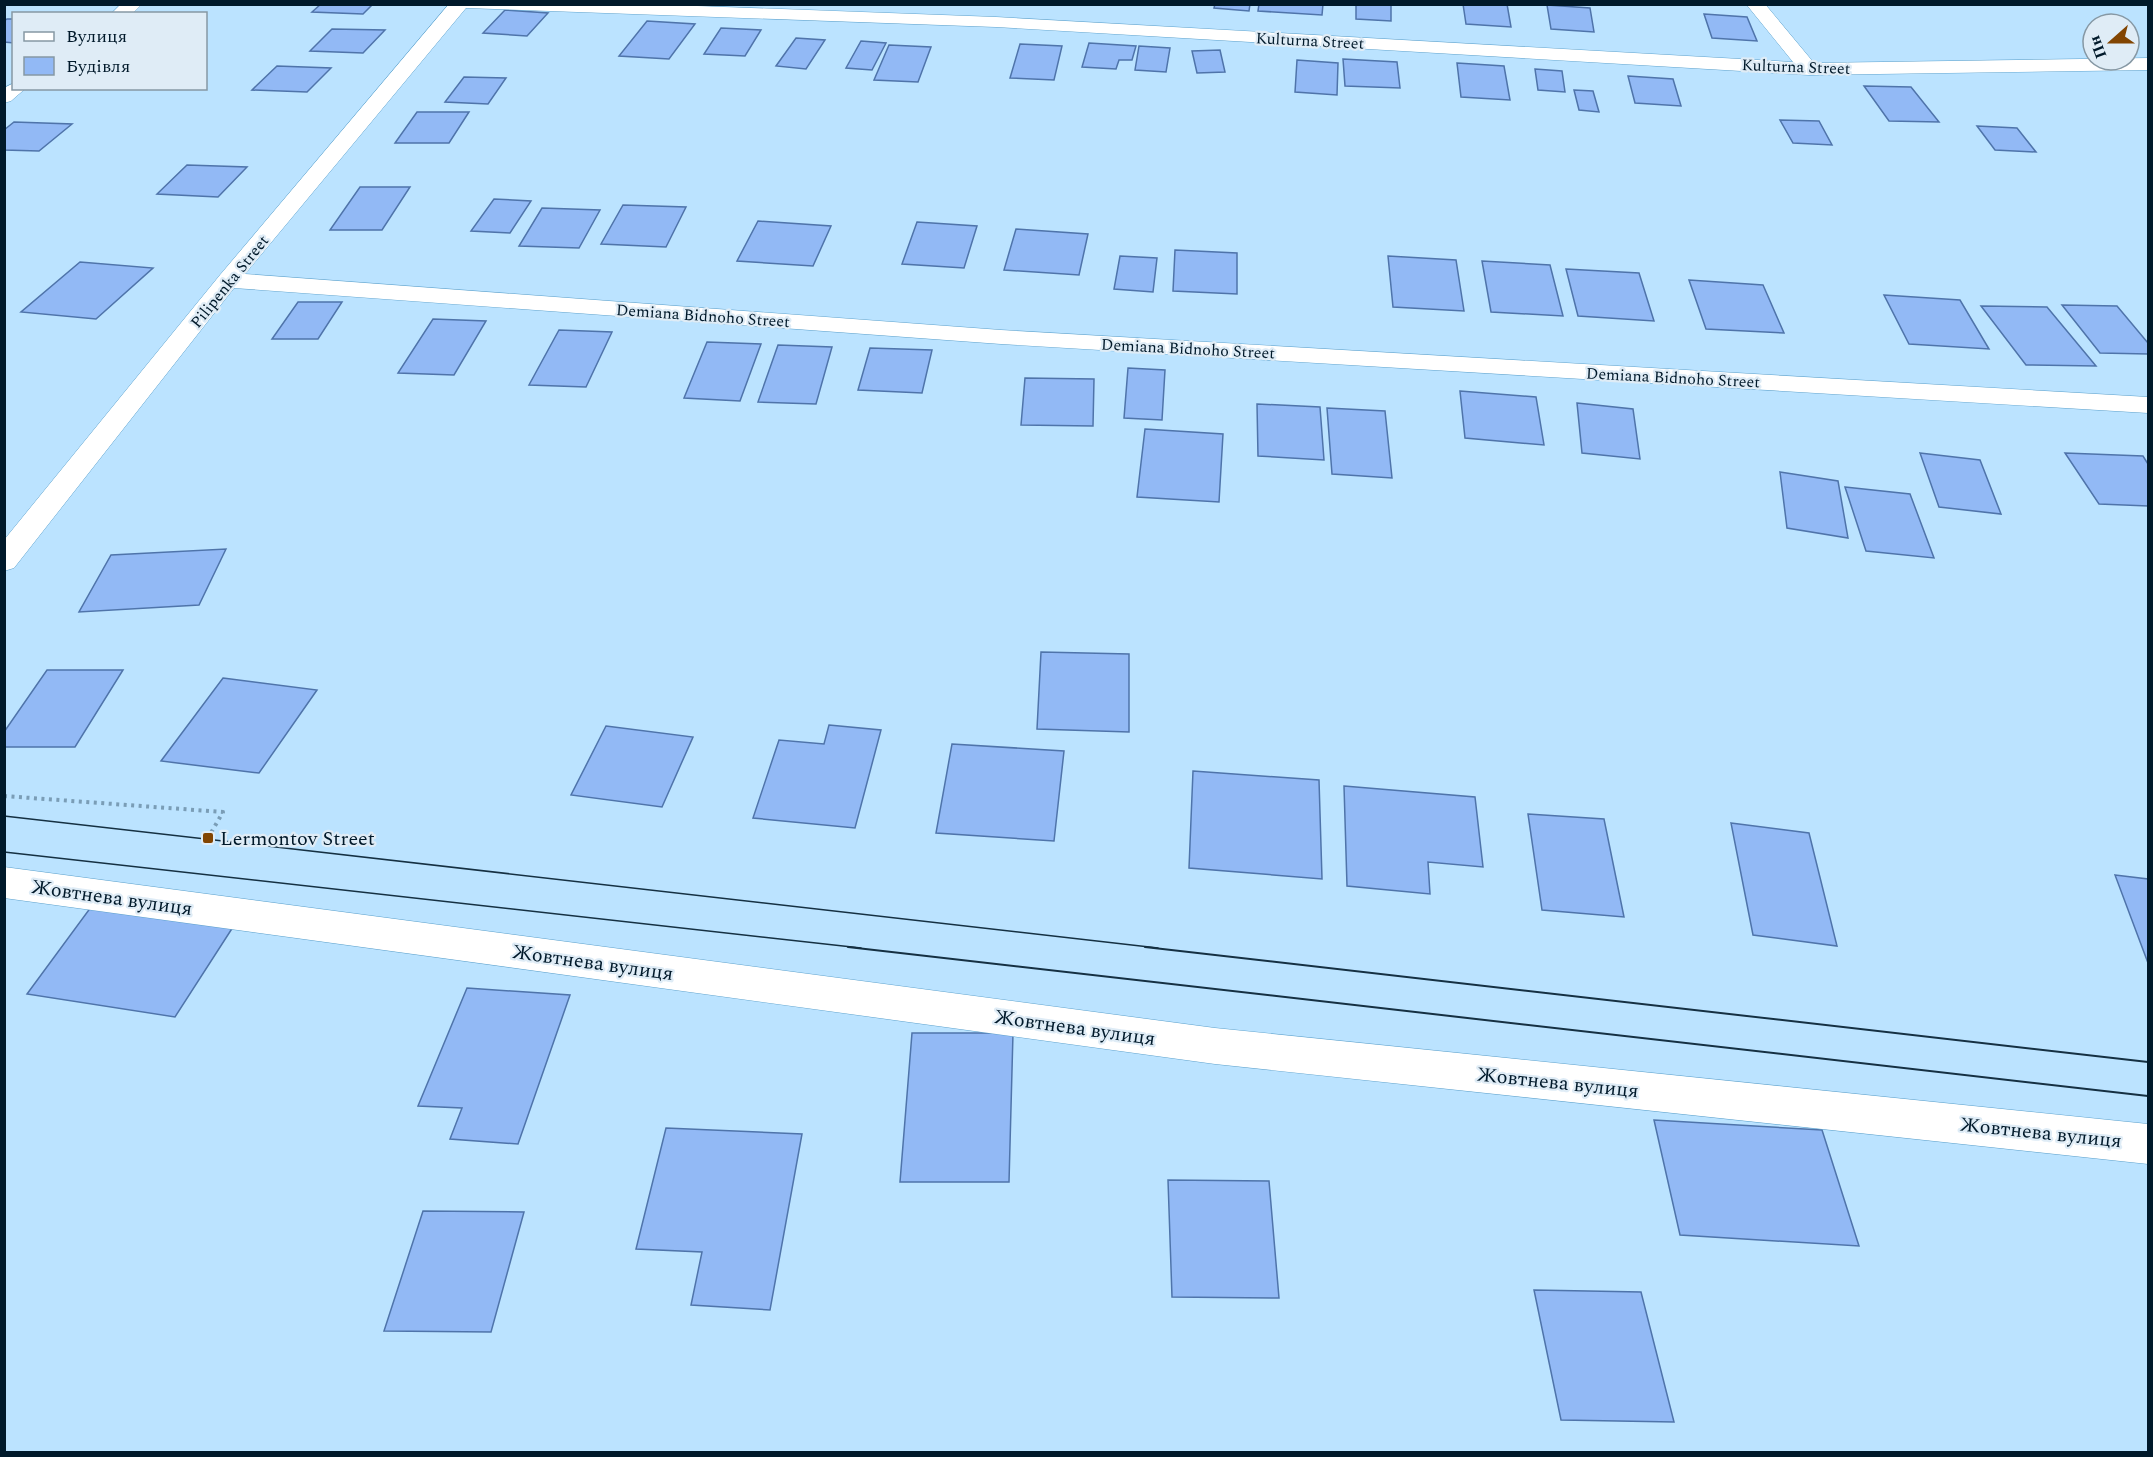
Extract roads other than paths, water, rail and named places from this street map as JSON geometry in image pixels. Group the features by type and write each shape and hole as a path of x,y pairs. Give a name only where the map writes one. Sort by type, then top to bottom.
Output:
{"street":[{"name":"Pilipenka Street","path":"4,561 228,280 459,4"},
{"name":"Kulturna Street","path":"472,4 996,22 1809,69 2148,64"},
{"path":"1755,4 1809,69"},
{"name":"Demiana Bidnoho Street","path":"228,280 1001,337 2148,405"},
{"name":"Жовтнева вулиця","path":"4,882 1215,1046 2148,1144"}],"tram line":[{"path":"4,816 1158,948"},
{"path":"4,852 861,948"},
{"path":"848,947 2148,1096"},
{"path":"1145,947 2148,1062"}],"place":[{"name":"Lermontov Street","path":"208,838"}]}
